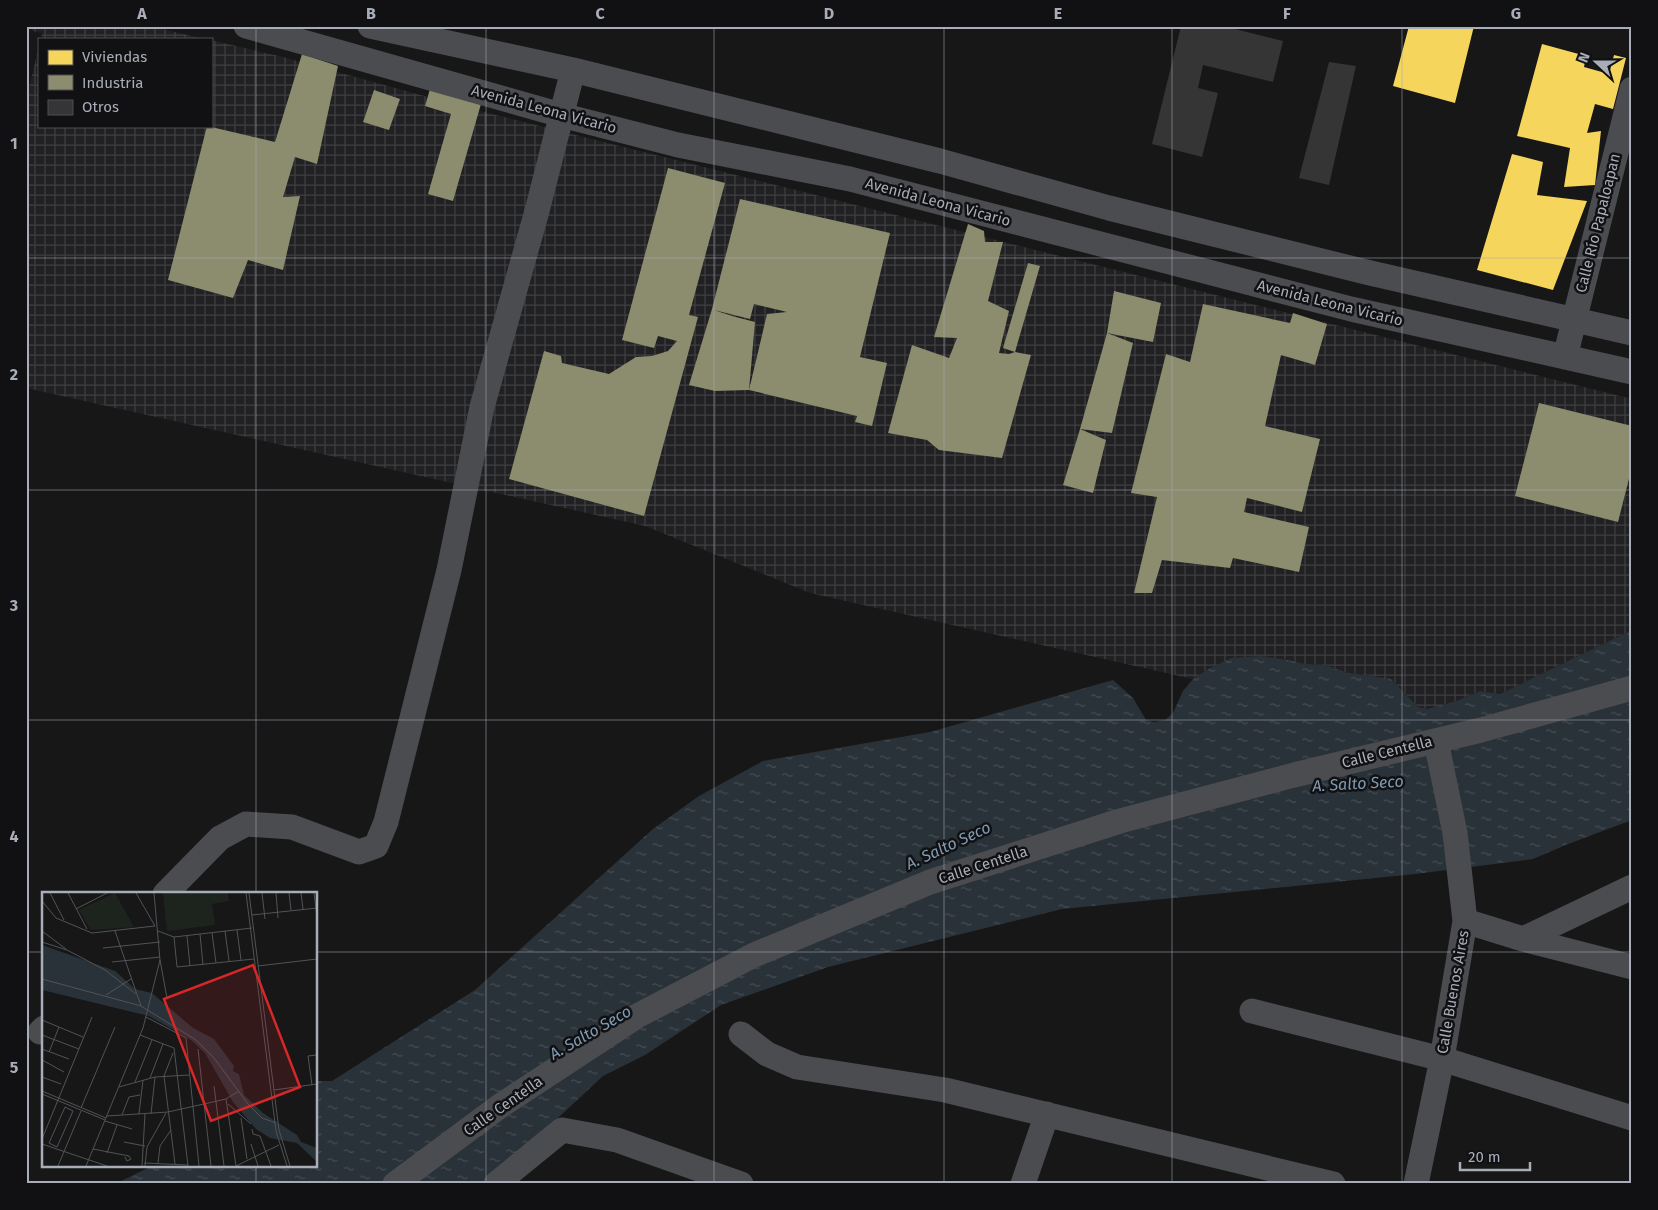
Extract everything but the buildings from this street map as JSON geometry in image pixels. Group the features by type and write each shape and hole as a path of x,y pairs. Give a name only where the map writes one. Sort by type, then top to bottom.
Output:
{"street":[{"name":"Avenida Leona Vicario","path":"246,26 560,115 678,145 850,179 1351,309 1632,372"},
{"path":"370,26 573,70 903,151 1108,208 1347,268 1632,333"},
{"path":"167,892 220,838 246,824 292,827 359,852 376,846 386,822 448,570 482,408 537,212 560,115 573,70"},
{"name":"Calle Río Papaloapan","path":"1565,357 1632,89"},
{"name":"Calle Centella","path":"395,1184 500,1106 637,1016 754,955 930,882 1120,822 1294,775 1481,730 1632,688"},
{"name":"Calle Buenos Aires","path":"1416,1184 1442,1058 1465,921 1455,833 1436,741"},
{"path":"1523,939 1632,887"},
{"path":"1465,921 1523,939 1632,967"},
{"path":"1252,1011 1442,1058 1632,1118"},
{"path":"741,1034 766,1054 797,1067 945,1090 1333,1184"},
{"path":"1023,1184 1048,1114"},
{"path":"496,1184 562,1130 618,1140 741,1184"}],"shaded area":[{"path":"33,26 150,26 200,38 41,38 42,33 32,31"},
{"path":"212,40 283,57 468,108 1632,399 1632,630 1500,694 1480,691 1456,701 1427,709 1418,707 1391,679 1344,672 1326,665 1305,664 1261,656 1231,658 1193,679 810,593 645,526 26,388 26,92 28,92 38,50 38,128 212,128"}],"water":[{"name":"A. Salto Seco","path":"1632,630 1632,820 1533,859 1415,874 1062,909 828,967 721,1005 645,1055 603,1076 531,1143 482,1184 115,1184 148,1168 318,1168 318,1081 332,1081 475,990 653,829 699,796 763,761 930,732 1113,680 1133,698 1146,720 1154,722 1165,720 1173,713 1183,691 1193,679 1231,658 1261,656 1305,664 1326,665 1344,672 1391,679 1418,707 1427,709 1456,701 1480,691 1500,694"}]}
